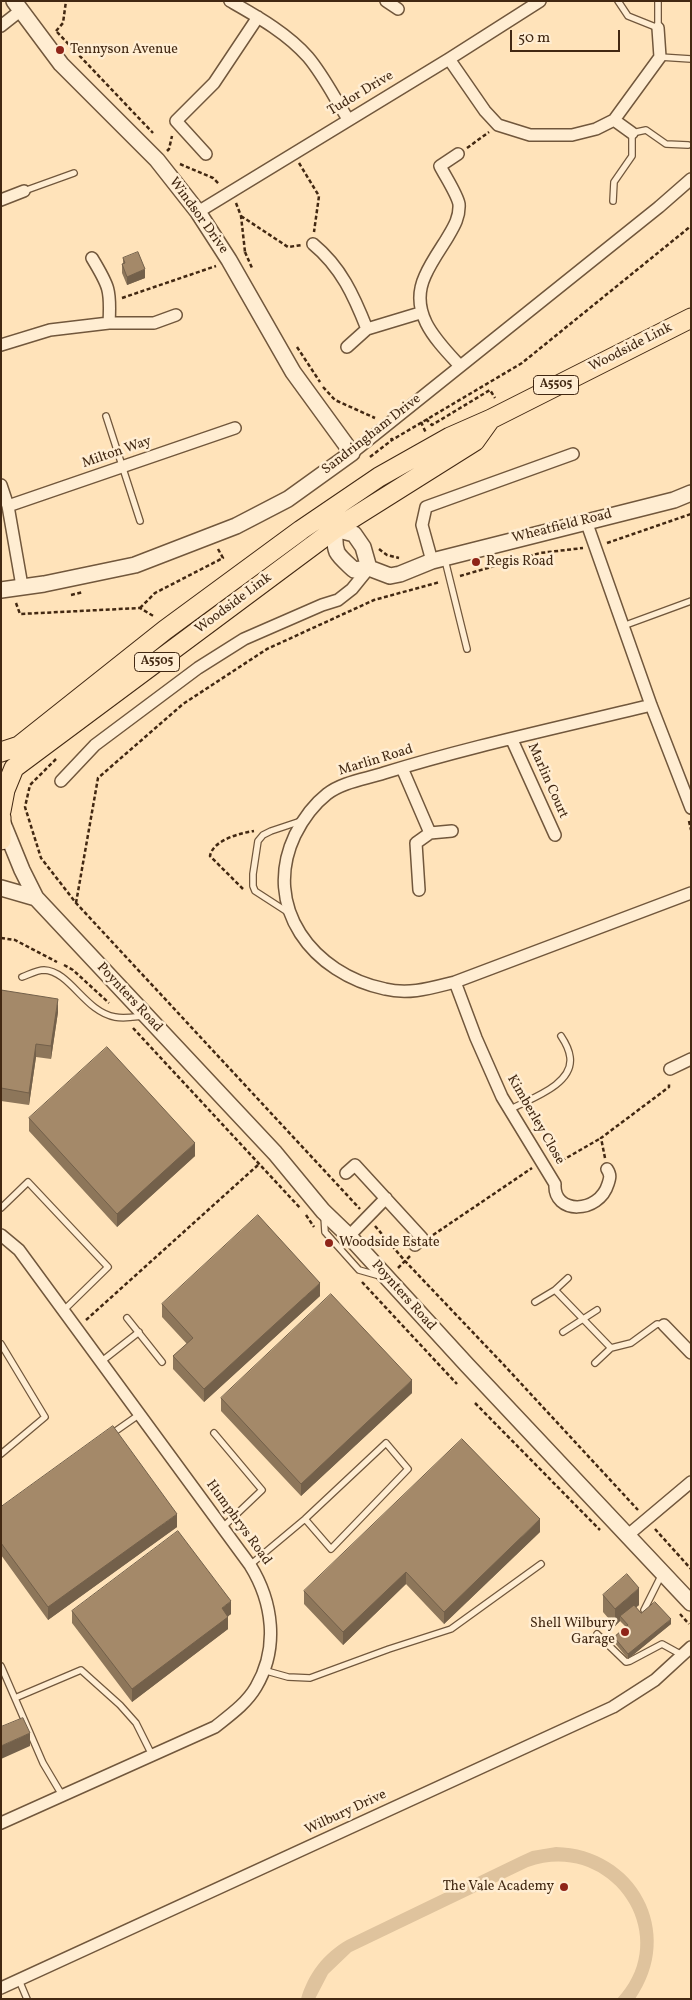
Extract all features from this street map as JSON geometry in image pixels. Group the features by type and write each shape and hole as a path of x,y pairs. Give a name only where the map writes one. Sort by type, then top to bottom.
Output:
{"main road":[{"name":"Woodside Link","path":"1,811 14,768 330,522 476,442 491,419 691,318"},
{"name":"Woodside Link","path":"1,752 19,746 165,630 301,530 330,522"},
{"path":"1,840 2,818"}],"street":[{"path":"230,1 292,40 309,58 348,119"},
{"path":"386,1 398,9"},
{"name":"Tudor Drive","path":"198,212 449,59 539,1"},
{"path":"1,26 17,6"},
{"name":"Windsor Drive","path":"17,6 62,64 157,160 198,212 226,255 293,372 352,452"},
{"path":"206,154 176,121 214,83 258,17"},
{"path":"449,59 485,112 498,125 530,135 572,135 614,120 660,57 658,28"},
{"path":"614,120 632,133"},
{"path":"458,154 440,166 459,202 459,212 457,221 425,276 421,288 420,313 435,340 460,366"},
{"name":"Sandringham Drive","path":"1,590 44,584 135,565 236,526 288,499 352,452 691,179"},
{"path":"1,200 24,191"},
{"path":"313,244 328,256 351,289 367,329"},
{"path":"92,258 108,283 111,301 109,323"},
{"path":"347,347 367,329 420,313"},
{"path":"1,345 50,330 109,323 154,323 176,315"},
{"name":"Milton Way","path":"8,506 235,428"},
{"path":"438,559 422,525 426,507 573,454"},
{"path":"1,485 8,506 22,586"},
{"name":"Wheatfield Road","path":"330,522 337,552 354,570 369,568 390,576 438,559 674,500 691,493"},
{"path":"586,521 651,705 691,808"},
{"path":"61,781 95,745 198,668 244,639 322,605 338,600 352,589 369,568 363,547 354,534 330,522"},
{"name":"Marlin Road","path":"651,705 402,768 331,791 311,809 303,820 285,862 284,888 290,913 302,938 328,964 354,980 386,990 416,992 455,982 691,893"},
{"name":"Marlin Court","path":"512,740 555,835"},
{"path":"402,768 430,833"},
{"name":"Poynters Road","path":"2,818 22,870 36,898 275,1153 323,1211 349,1236 387,1279 691,1603"},
{"path":"419,890 416,843 430,833 452,831"},
{"path":"1,888 36,898"},
{"name":"Kimberley Close","path":"455,982 476,1038 509,1110 555,1184 554,1192 561,1201 574,1206 590,1206 603,1197 610,1177 607,1169"},
{"path":"670,1069 691,1059"},
{"path":"346,1174 355,1165 386,1198 419,1242"},
{"path":"349,1236 386,1198"},
{"name":"Humphrys Road","path":"1,1235 19,1250 78,1328 250,1565 260,1581 271,1620 270,1643 263,1670 256,1686 236,1711 215,1727 1,1823"},
{"path":"664,1325 691,1353"},
{"path":"628,1535 691,1482"},
{"name":"Wilbury Drive","path":"1,1988 613,1707 655,1680 686,1651"}],"lane":[{"path":"618,1 628,16 658,28 658,1"},
{"path":"660,57 691,59"},
{"path":"613,201 614,182 632,156 632,133 646,130 666,144 688,145"},
{"path":"24,191 74,173"},
{"path":"106,416 140,521"},
{"path":"438,559 450,579 467,649"},
{"path":"623,626 691,601"},
{"path":"290,913 255,891 253,874 258,841 263,835 303,820"},
{"path":"22,977 44,970 61,974 85,1000 101,1012 115,1017 145,1016"},
{"path":"509,1110 557,1084 567,1076 571,1058 561,1036"},
{"path":"1,1208 28,1182 108,1267 64,1310"},
{"path":"323,1211 325,1232 360,1270 387,1279"},
{"path":"534,1302 554,1290 568,1278"},
{"path":"554,1290 611,1348"},
{"path":"563,1332 597,1310"},
{"path":"126,1318 162,1362"},
{"path":"595,1363 611,1348 631,1343 657,1324 664,1325"},
{"path":"102,1361 139,1332"},
{"path":"1,1344 45,1417 1,1454"},
{"path":"107,1437 140,1414"},
{"path":"214,1433 262,1490 223,1527"},
{"path":"250,1565 305,1519 386,1443 408,1469 331,1549 305,1519"},
{"path":"263,1670 288,1677 310,1678 451,1629 541,1564"},
{"path":"653,1627 644,1610 663,1573"},
{"path":"597,1634 626,1662 662,1644 686,1651"},
{"path":"657,1635 662,1644"},
{"path":"1,1666 43,1763 62,1795"},
{"path":"15,1698 81,1670 120,1705 136,1723 152,1755"},
{"path":"19,1980 27,1999"}],"path":[{"path":"56,31 63,23 66,1"},
{"path":"458,154 498,125"},
{"path":"157,160 169,149 173,131"},
{"path":"240,216 288,247 313,244 319,196 293,154"},
{"path":"389,434 392,440 522,362 691,226"},
{"path":"245,252 254,271"},
{"path":"295,343 323,386 335,400 378,419"},
{"path":"421,422 428,437"},
{"path":"607,543 691,514"},
{"path":"376,544 387,555 399,559 406,558"},
{"path":"585,548 540,554 374,600 267,649 183,704 98,778 76,903 368,1216 405,1261 456,1313 691,1569"},
{"path":"140,608 155,593 223,558 218,549"},
{"path":"16,602 20,614 140,608 158,620"},
{"path":"261,896 251,897 210,856 211,851 220,843 245,832 281,827"},
{"path":"1,938 15,940 73,970 115,1008"},
{"path":"127,1021 262,1167"},
{"path":"419,1242 544,1166 602,1138 669,1087 670,1069"},
{"path":"602,1138 607,1169"},
{"path":"78,1328 262,1162"},
{"path":"475,1403 606,1536"}],"shaded area":[{"path":"556,1847 584,1851 609,1862 629,1878 643,1899 652,1922 654,1947 648,1973 635,1999 617,1999 634,1974 640,1947 637,1921 626,1898 608,1879 585,1866 558,1861 528,1867 351,1952 328,1974 315,1999 301,1999 308,1981 318,1965 331,1951 347,1940 532,1851"}],"building":[{"path":"138,252 145,269 127,277 122,264 125,263 123,258"},
{"path":"1,990 58,999 51,1046 36,1044 29,1093 1,1088"},
{"path":"107,1047 195,1143 117,1214 29,1118"},
{"path":"258,1215 320,1283 204,1389 173,1356 193,1338 162,1304"},
{"path":"331,1294 412,1380 301,1484 221,1398"},
{"path":"113,1426 177,1514 48,1607 1,1543 1,1507"},
{"path":"462,1439 540,1519 444,1612 406,1572 343,1632 304,1591"},
{"path":"178,1531 231,1601 222,1608 228,1617 132,1689 72,1611"},
{"path":"627,1574 639,1588 615,1609 603,1595"},
{"path":"655,1602 671,1619 628,1654 614,1637 628,1625 620,1616 634,1605 641,1613"},
{"path":"23,1718 30,1733 1,1746 1,1727"}],"place":[{"name":"Tennyson Avenue","path":"60,50"},
{"name":"Regis Road","path":"476,562"},
{"name":"Woodside Estate","path":"329,1243"},
{"name":"Shell Wilbury Garage","path":"625,1632"},
{"name":"The Vale Academy","path":"564,1887"}]}
